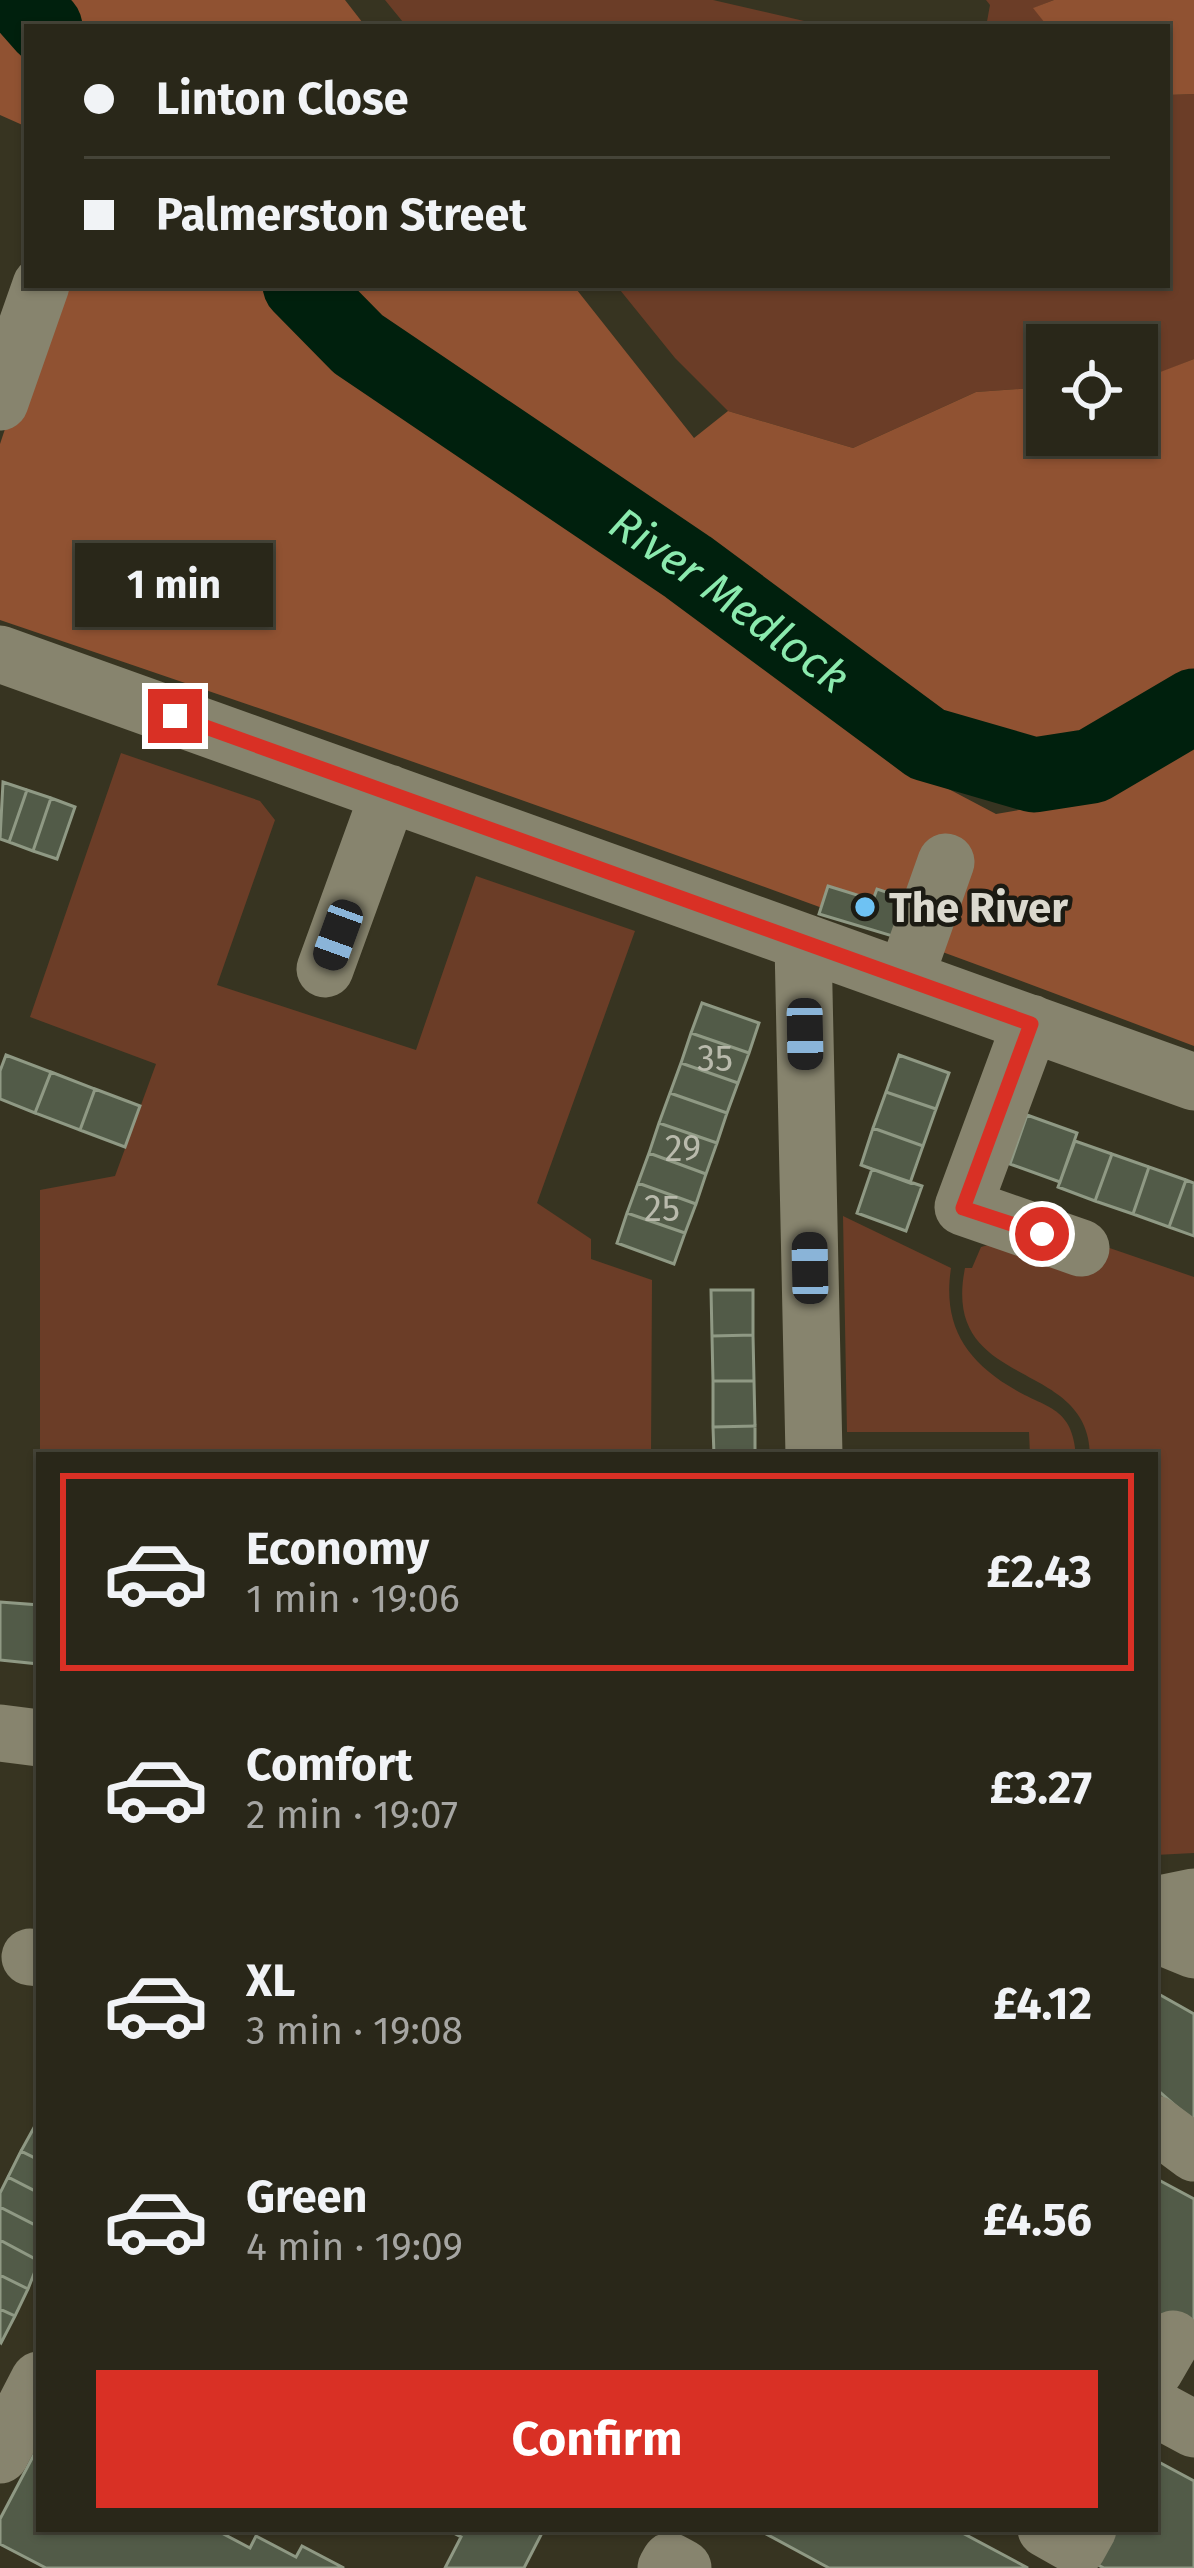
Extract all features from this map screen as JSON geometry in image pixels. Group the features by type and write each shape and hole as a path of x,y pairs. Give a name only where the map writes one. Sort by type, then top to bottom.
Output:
{"street":[{"path":"0,402 40,288"},
{"path":"0,654 1194,1082"},
{"path":"326,969 389,793"},
{"path":"905,979 946,862"},
{"path":"803,944 814,1452"},
{"path":"1031,1024 963,1208 1081,1248"},
{"path":"0,1733 36,1738"},
{"path":"1172,1910 1194,1950"},
{"path":"1158,2126 1194,2153"},
{"path":"0,2455 36,2386"},
{"path":"1158,2410 1194,2429"},
{"path":"1051,2532 1078,2547 1086,2532"},
{"path":"666,2568 670,2561 683,2568"}],"shaded area":[{"path":"55,0 345,0 364,24 79,24"},
{"path":"385,0 713,0 817,24 405,24"},
{"path":"986,0 1054,0 1034,8 1046,24 987,24 990,5"},
{"path":"1054,0 1194,0 1194,94 1170,95 1170,24 1046,24 1033,8"},
{"path":"0,11 24,36 24,126 0,115"},
{"path":"1194,94 1194,359 1158,374 1158,324 1026,324 1026,388 976,392 853,448 728,411 675,358 618,288 1170,288 1170,95"},
{"path":"52,288 287,288 355,352 685,589 922,775 996,814 1095,797 1194,742 1194,1046 599,827 0,620 0,444"},
{"path":"345,288 575,288 694,438 728,411 853,448 976,392 1026,388 1026,456 1158,456 1158,373 1194,359 1194,692 1137,726 1027,746 922,704 377,319"},
{"path":"121,753 260,801 275,820 217,985 416,1050 476,876 635,931 537,1203 591,1239 591,1259 652,1280 651,1452 40,1452 40,1190 115,1176 156,1064 30,1017"},
{"path":"843,1216 951,1268 953,1321 968,1350 993,1375 1062,1417 1075,1452 1030,1452 1029,1432 847,1432"},
{"path":"999,1242 1095,1243 1194,1277 1194,1853 1158,1855 1158,1452 1089,1452 1083,1424 1067,1401 993,1356 974,1336 963,1308 965,1268 972,1268 981,1247"}],"building":[{"path":"3,782 27,790 9,842 0,839"},
{"path":"27,790 51,798 33,851 9,842"},
{"path":"51,798 75,807 57,859 33,851"},
{"name":"The River","path":"828,886 873,900 877,889 911,900 899,938 819,914"},
{"path":"702,1003 759,1023 749,1053 691,1033"},
{"path":"691,1033 749,1053 738,1083 681,1063"},
{"path":"6,1055 51,1072 35,1113 0,1099 0,1071"},
{"path":"899,1055 949,1073 936,1109 886,1092"},
{"path":"681,1063 738,1083 727,1113 670,1093"},
{"path":"51,1072 95,1089 80,1130 35,1113"},
{"path":"95,1089 140,1106 125,1147 80,1130"},
{"path":"886,1092 936,1109 923,1146 873,1128"},
{"path":"670,1093 727,1113 717,1143 659,1123"},
{"path":"1027,1115 1077,1133 1060,1182 1010,1164"},
{"path":"659,1123 717,1143 706,1174 649,1153"},
{"path":"873,1128 923,1146 910,1183 861,1165"},
{"path":"1075,1141 1112,1154 1095,1201 1058,1187"},
{"path":"649,1153 706,1174 696,1204 638,1183"},
{"path":"1112,1154 1149,1167 1133,1214 1095,1201"},
{"path":"1149,1167 1186,1180 1169,1227 1133,1214"},
{"path":"872,1169 922,1186 906,1231 857,1213"},
{"path":"1186,1180 1194,1183 1194,1236 1169,1227"},
{"path":"638,1183 696,1204 685,1233 627,1213"},
{"path":"627,1213 685,1233 674,1264 617,1243"},
{"path":"711,1290 753,1290 753,1335 712,1336"},
{"path":"753,1335 754,1381 713,1381 712,1336"},
{"path":"713,1381 754,1381 755,1426 713,1427"},
{"path":"755,1426 755,1452 714,1452 713,1427"},
{"path":"0,1602 36,1605 36,1664 0,1660"},
{"path":"1158,1994 1194,2014 1194,2122 1158,2091"},
{"path":"36,2124 36,2158 21,2151"},
{"path":"21,2151 36,2158 36,2191 8,2177"},
{"path":"8,2177 36,2191 36,2225 0,2207 0,2193"},
{"path":"1158,2180 1194,2199 1194,2350 1158,2342"},
{"path":"0,2207 36,2225 36,2259 0,2240"},
{"path":"0,2240 36,2259 28,2289 0,2275"},
{"path":"0,2275 28,2289 15,2316 0,2309"},
{"path":"0,2309 15,2316 1,2343 0,2342"},
{"path":"36,2451 36,2532 220,2532 250,2548 256,2536 296,2557 302,2546 344,2568 46,2568 0,2544 0,2519"},
{"path":"1158,2462 1194,2481 1194,2568 1104,2568 1096,2564 1112,2532 1158,2532"},
{"path":"452,2532 542,2532 524,2568 445,2568 461,2537"},
{"path":"763,2532 961,2532 1028,2568 829,2568"}],"waterway":[{"name":"River Medlock","path":"21,0 42,24"},
{"name":"River Medlock","path":"303,288 358,344 688,567 927,744 1034,775 1092,766 1194,706"}],"place":[{"name":"The River","path":"865,907"}],"route":[{"path":"175,716 1031,1024 963,1208 1042,1234"}]}
